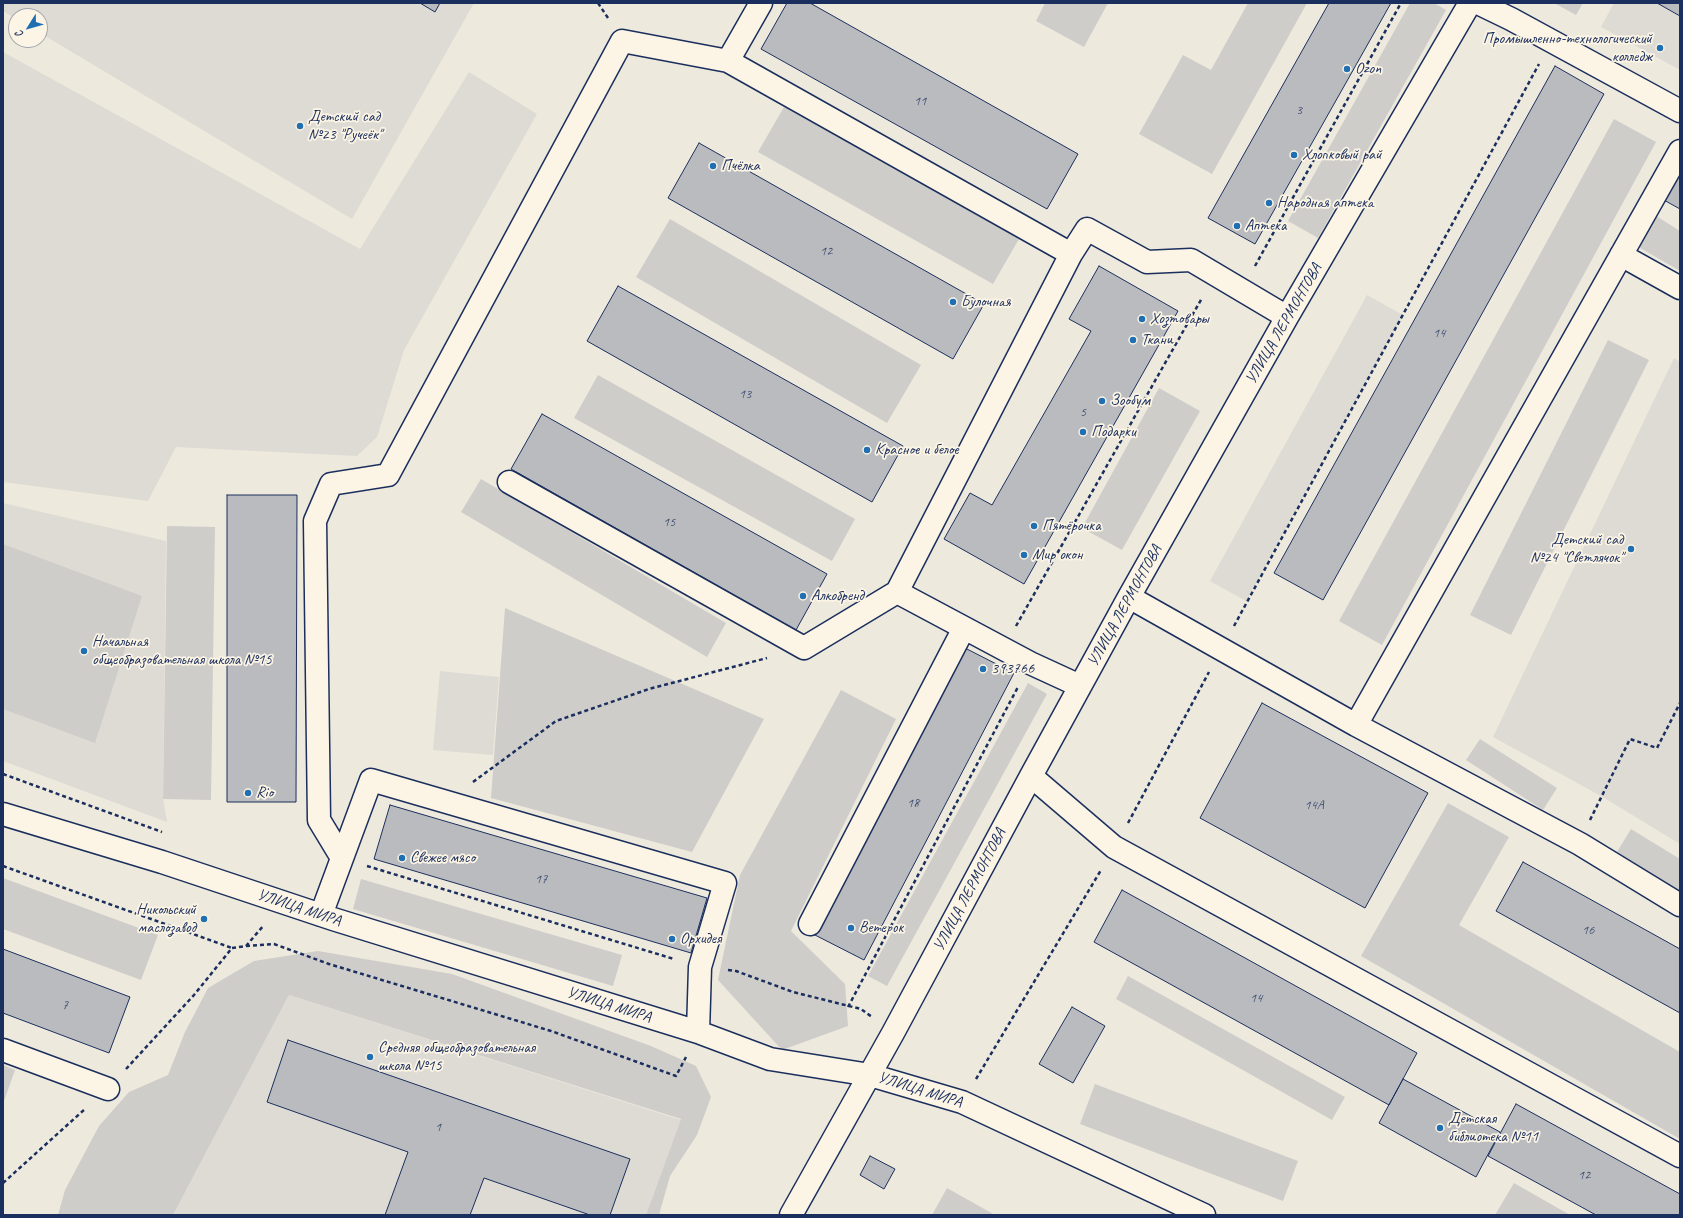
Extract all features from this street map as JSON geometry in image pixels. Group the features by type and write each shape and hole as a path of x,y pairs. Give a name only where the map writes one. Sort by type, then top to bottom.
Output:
{"street":[{"path":"728,61 760,3"},
{"name":"УЛИЦА ЛЕРМОНТОВА","path":"791,1215 893,1033 1030,776 1129,597 1287,317 1470,3"},
{"path":"1478,3 1680,111"},
{"path":"342,858 319,820 315,521 331,484 388,475 622,41 728,61 1071,254"},
{"path":"1356,725 1680,151"},
{"path":"508,482 804,648 897,592 1071,254 1087,229 1147,262 1191,260 1287,317"},
{"path":"1621,255 1680,288"},
{"path":"897,592 1030,663 1080,686"},
{"path":"1129,597 1356,725 1580,844 1680,904"},
{"path":"810,924 964,628"},
{"path":"1030,776 1114,847 1680,1156"},
{"path":"321,915 371,780 726,883 700,967 698,1032"},
{"name":"УЛИЦА МИРА","path":"3,814 162,862 321,915 698,1032 770,1059 870,1075 962,1102 1204,1215"},
{"path":"3,1050 108,1089"}],"path":[{"path":"1241,291 1402,3"},
{"path":"1232,630 1551,41"},
{"path":"1003,649 1216,275"},
{"path":"444,802 556,722 649,689 804,648"},
{"path":"848,1006 1030,663"},
{"path":"962,1102 1114,847 1213,665"},
{"path":"1580,844 1601,796 1630,739 1657,748 1680,703"},
{"path":"342,858 700,967 736,971 793,992 861,1009 893,1033"},
{"path":"3,866 232,948 274,944 329,964 551,1031 676,1076 698,1032"},
{"path":"246,946 283,902"},
{"path":"3,1183 108,1089 194,995 232,948"}],"shaded area":[{"name":"Детский сад №23 \"Ручеёк\"","path":"3,3 474,3 352,219 48,38 48,8 8,8 8,14 3,11"},
{"path":"1045,3 1108,3 1084,47 1036,21"},
{"path":"1248,3 1307,3 1212,174 1139,134 1183,55 1211,70"},
{"path":"1410,3 1434,3 1446,10 1318,238 1288,221"},
{"path":"1554,3 1583,3 1576,15"},
{"name":"Промышленно-технологический колледж","path":"1614,3 1680,3 1680,70 1601,27"},
{"path":"3,52 360,249 469,72 537,114 404,350 377,437 357,456 176,447 148,501 3,482"},
{"path":"784,107 1019,239 993,284 758,152"},
{"path":"1614,119 1656,142 1382,645 1339,621"},
{"path":"1653,214 1680,231 1680,271 1635,245"},
{"path":"670,219 921,365 887,423 636,277"},
{"path":"1367,295 1403,315 1246,601 1210,581"},
{"path":"1608,340 1649,360 1511,635 1470,615"},
{"name":"Детский сад №24 \"Светлячок\"","path":"1674,358 1680,362 1680,844 1601,796 1493,737"},
{"path":"598,375 855,519 832,561 574,418"},
{"path":"1159,388 1200,411 1122,550 1082,528"},
{"path":"481,479 726,623 707,657 461,512"},
{"name":"Начальная общеобразовательная школа №15","path":"3,503 166,541 163,799 167,822 3,761"},
{"path":"167,526 215,527 211,800 163,799"},
{"path":"3,544 142,596 95,743 3,709"},
{"path":"505,608 764,719 692,852 491,798"},
{"path":"440,671 499,677 493,755 433,750"},
{"path":"1028,683 1047,694 887,986 868,976"},
{"path":"841,690 896,719 791,931 845,984 848,1026 782,1050 718,980 740,875"},
{"path":"1480,739 1557,788 1543,810 1466,760"},
{"path":"1448,803 1509,837 1459,925 1680,1052 1680,1139 1361,956"},
{"path":"1631,829 1680,859 1680,891 1617,852"},
{"path":"3,878 158,935 141,980 3,929"},
{"path":"361,879 622,955 613,986 353,909"},
{"path":"318,951 452,974 651,1046 696,1066 711,1097 697,1135 670,1176 659,1215 646,1215 681,1119 289,995 173,1215 58,1215 65,1190 99,1126 129,1092 168,1075 185,1032 208,988 254,961"},
{"path":"1128,976 1345,1097 1332,1120 1116,999"},
{"name":"Средняя общеобразовательная школа №15","path":"289,995 681,1120 646,1215 173,1215"},
{"path":"3,1065 15,1070 3,1104"},
{"path":"1095,1084 1298,1161 1283,1201 1080,1124"},
{"path":"1514,1183 1570,1215 1495,1215"},
{"path":"947,1188 995,1215 932,1215"}],"building":[{"path":"420,3 440,3 435,12"},
{"path":"787,3 810,3 1078,154 1047,209 761,49"},
{"path":"1329,3 1391,3 1255,244 1208,218"},
{"path":"1657,3 1680,3 1680,16"},
{"path":"1555,66 1604,94 1323,600 1274,573"},
{"path":"699,143 984,304 953,359 668,198"},
{"path":"1680,167 1680,209 1662,199"},
{"path":"1099,266 1178,311 1024,584 944,539 970,493 992,505 1091,331 1069,319"},
{"path":"618,286 903,446 872,502 587,341"},
{"path":"542,414 827,574 796,630 511,469"},
{"path":"227,495 297,495 296,802 227,802"},
{"path":"963,647 1014,673 864,960 813,934"},
{"path":"1262,703 1428,793 1365,908 1200,818"},
{"path":"390,805 707,898 691,953 374,859"},
{"path":"1523,862 1680,949 1680,1013 1496,911"},
{"path":"1122,890 1417,1053 1389,1105 1094,942"},
{"path":"3,949 130,997 109,1053 3,1013"},
{"path":"1072,1007 1105,1026 1073,1083 1039,1064"},
{"path":"288,1040 630,1159 610,1215 590,1215 484,1178 470,1215 385,1215 408,1152 267,1102"},
{"name":"Детская библиотека №11","path":"1403,1079 1500,1132 1476,1177 1379,1123"},
{"path":"1516,1104 1680,1194 1680,1215 1596,1215 1488,1156"},
{"path":"870,1156 895,1169 884,1189 860,1175"}],"place":[{"name":"Промышленно-технологический колледж","path":"1660,48"},
{"name":"Ozon","path":"1347,69"},
{"name":"Детский сад №23 \"Ручеёк\"","path":"300,126"},
{"name":"Хлопковый рай","path":"1294,155"},
{"name":"Пчёлка","path":"713,166"},
{"name":"Народная аптека","path":"1269,203"},
{"name":"Аптека","path":"1237,226"},
{"name":"Булочная","path":"953,302"},
{"name":"Хозтовары","path":"1142,319"},
{"name":"Ткани","path":"1133,340"},
{"name":"Зообум","path":"1102,401"},
{"name":"Подарки","path":"1083,432"},
{"name":"Красное и белое","path":"867,450"},
{"name":"Пятёрочка","path":"1034,526"},
{"name":"Детский сад №24 \"Светлячок\"","path":"1631,549"},
{"name":"Мир окон","path":"1024,555"},
{"name":"Алкобренд","path":"803,596"},
{"name":"Начальная общеобразовательная школа №15","path":"84,651"},
{"name":"393766","path":"983,669"},
{"name":"Rio","path":"248,793"},
{"name":"Свежее мясо","path":"402,858"},
{"name":"Никольский маслозавод","path":"204,919"},
{"name":"Ветерок","path":"851,928"},
{"name":"Орхидея","path":"672,939"},
{"name":"Средняя общеобразовательная школа №15","path":"370,1057"},
{"name":"Детская библиотека №11","path":"1440,1128"}]}
